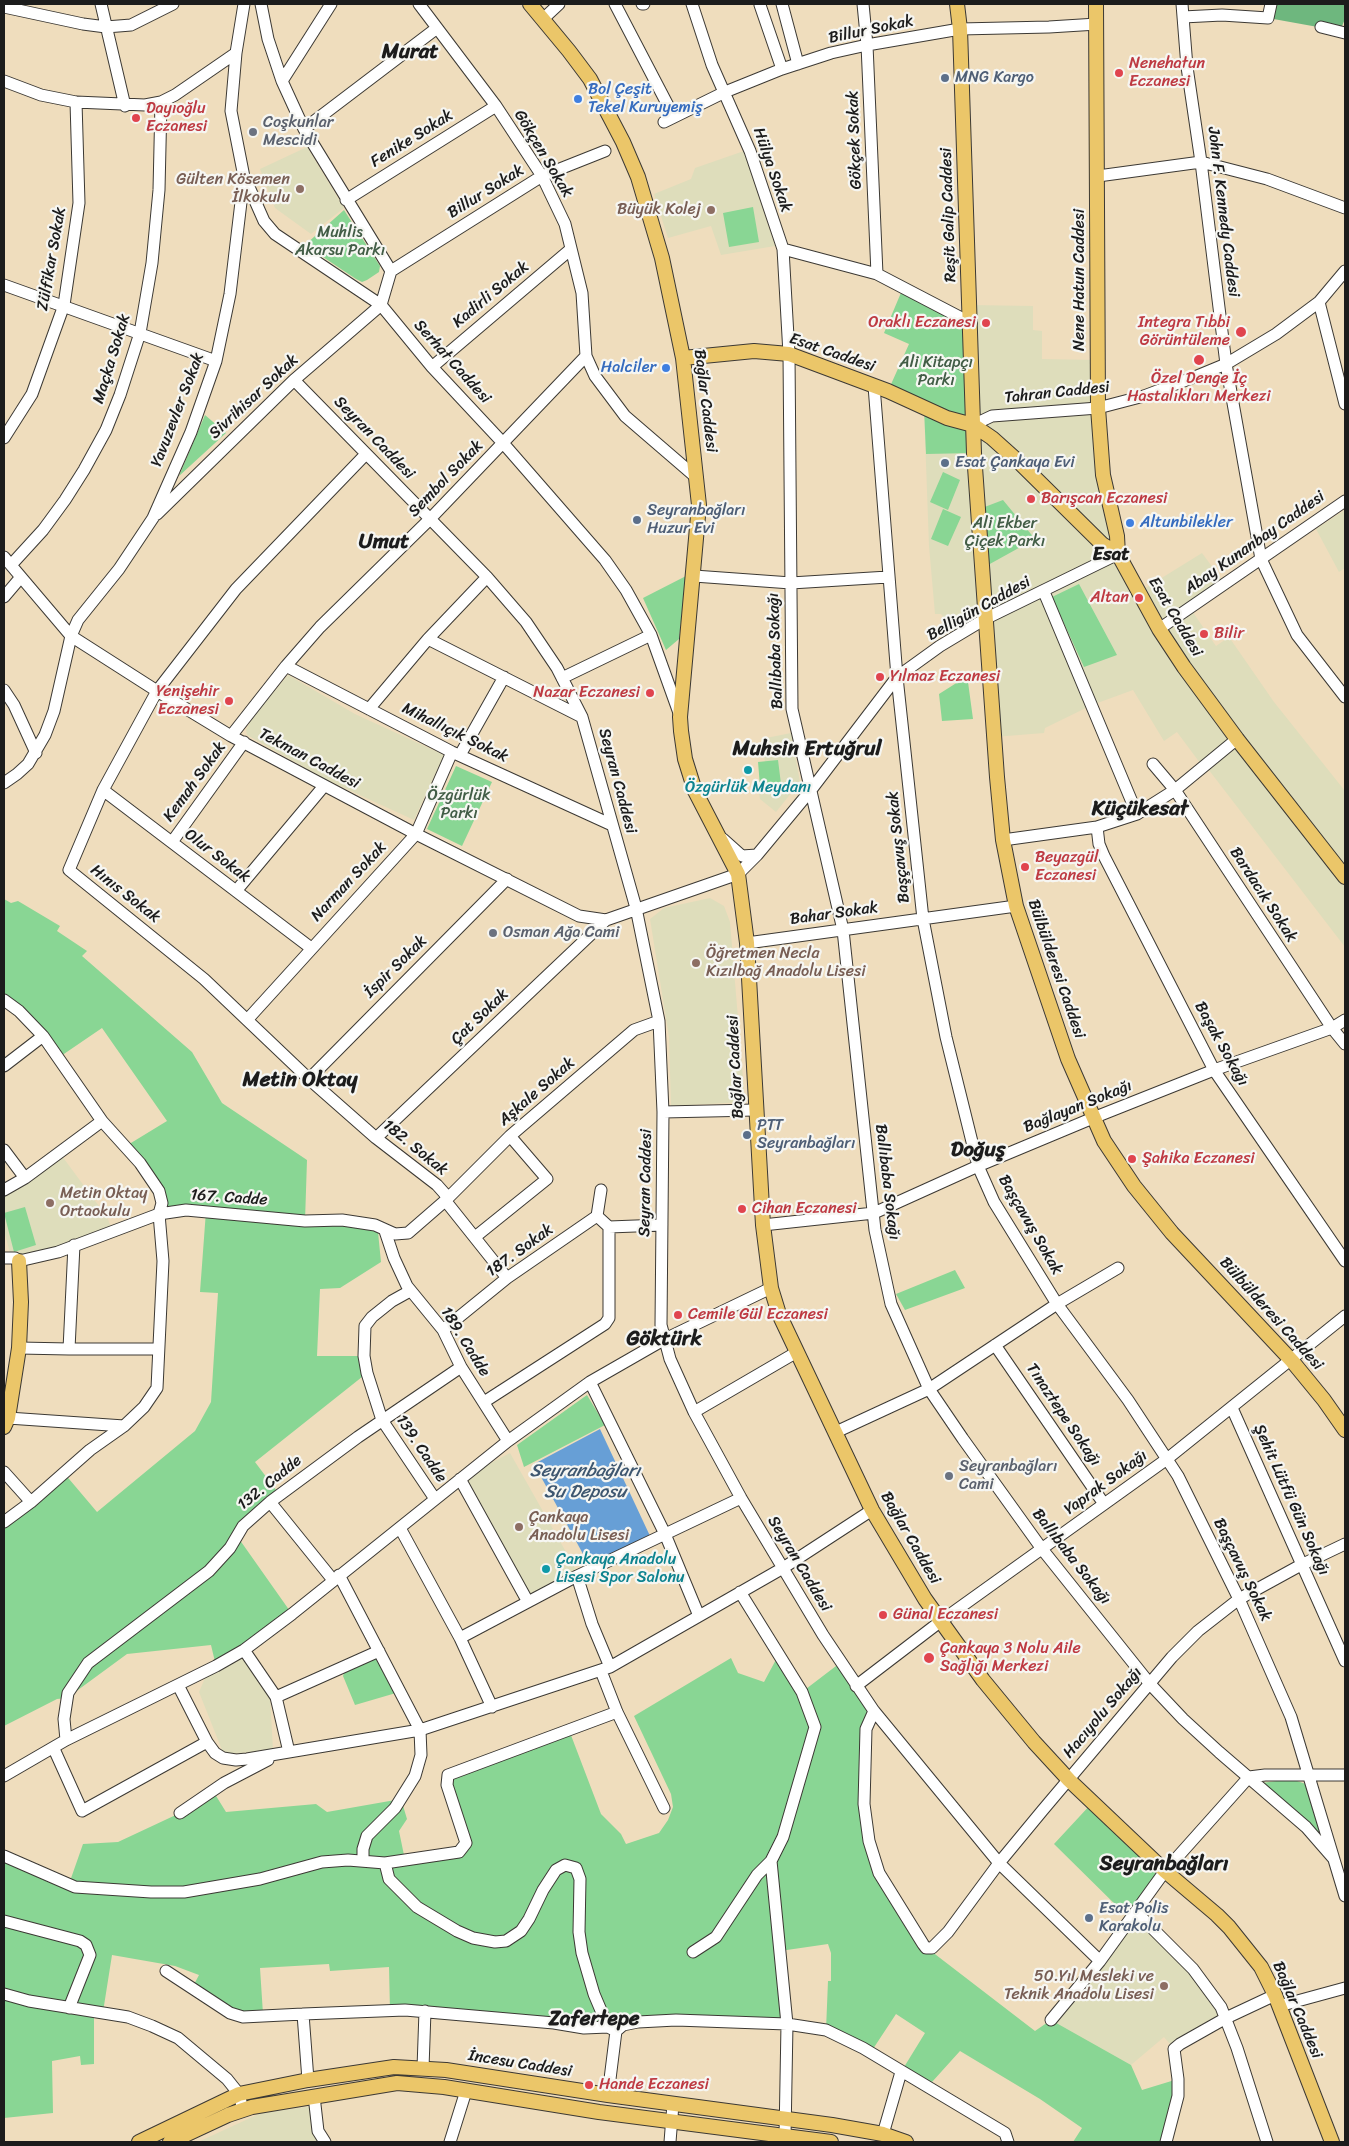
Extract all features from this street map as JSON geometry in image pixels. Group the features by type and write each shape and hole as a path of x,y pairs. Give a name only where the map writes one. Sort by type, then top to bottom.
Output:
{"main road":[{"name":"Bağlar Caddesi","path":"530,4 590,79 638,178 662,258 683,358 699,505 680,717 682,743 695,791 738,874 747,943 763,1225 771,1288 779,1314 872,1510 925,1599 983,1680 1034,1742 1069,1780 1165,1871 1201,1900 1229,1927 1261,1967 1277,2000 1332,2142"},
{"name":"Reşit Galip Caddesi","path":"957,4 960,29 973,425"},
{"name":"Nene Hatun Caddesi","path":"1096,4 1098,408 1103,475 1117,536 1118,554"},
{"name":"Esat Caddesi","path":"683,358 754,351 789,354 874,386 947,418 973,425 1021,464 1102,544 1118,554 1159,629 1184,667 1345,877"},
{"name":"Bülbülderesi Caddesi","path":"973,425 1003,840 1016,906 1068,1059 1104,1141 1134,1186 1167,1226 1292,1361 1324,1400 1345,1430"},
{"path":"6,1423 19,1348 21,1302 19,1261"},
{"name":"İncesu Caddesi","path":"139,2142 239,2094 308,2080 394,2067 424,2068 786,2119 883,2134 906,2142"},
{"path":"170,2142 243,2110 314,2096 397,2084 421,2084 672,2122 830,2142"}],"street":[{"path":"101,4 125,106"},
{"path":"4,7 106,27 130,25 173,4"},
{"name":"Yavuzevler Sokak","path":"4,783 17,774 36,752 54,710 71,636 78,620 119,569 153,518 190,432 216,362 230,294 244,177 231,110 236,53 244,4"},
{"path":"261,4 268,39 282,81 304,129 390,271 381,305"},
{"path":"282,81 331,4"},
{"name":"Gökçen Sokak","path":"419,4 496,106 542,176 565,224 582,293 586,356 595,376 625,416 697,478"},
{"path":"543,19 559,4"},
{"name":"Billur Sokak","path":"615,4 669,119 725,92 782,69 867,45 960,29 1049,28 1097,24"},
{"name":"Hülya Sokak","path":"692,4 712,65 750,152 782,249 789,354"},
{"path":"782,4 798,64"},
{"name":"Gökçek Sokak","path":"862,4 867,45 877,274"},
{"name":"John F. Kennedy Caddesi","path":"1182,4 1187,66 1226,364 1260,559 1297,635 1345,697"},
{"path":"1183,17 1222,15 1268,18 1271,4"},
{"path":"760,5 782,69"},
{"path":"1321,26 1345,33"},
{"path":"304,129 437,28"},
{"path":"4,81 41,95 76,102 125,106 161,102 236,53"},
{"name":"Zülfikar Sokak","path":"4,438 32,394 64,305 78,203 76,102"},
{"name":"Maçka Sokak","path":"7,561 43,530 84,470 109,421 140,333 153,254 159,190 161,102"},
{"name":"Fenike Sokak","path":"346,200 496,106"},
{"name":"Billur Sokak","path":"390,271 542,176 605,151"},
{"path":"1098,176 1201,162 1268,179 1345,208"},
{"name":"Serhat Caddesi","path":"244,177 264,221 275,234 381,305 432,366 503,443 605,560 626,590 652,635 680,717"},
{"name":"Kadirli Sokak","path":"432,366 571,249"},
{"path":"782,249 877,274 971,324"},
{"name":"Tahran Caddesi","path":"973,425 992,416 1098,408 1171,387 1226,364 1276,334 1319,302 1345,271"},
{"path":"4,285 64,305 216,362"},
{"path":"1319,302 1345,404"},
{"name":"Sivrihisar Sokak","path":"153,518 294,380 381,305"},
{"name":"Ballıbaba Sokağı","path":"789,354 792,709 842,930 875,1230 891,1304 929,1390 1042,1549 1150,1684 1183,1719 1306,1827 1333,1858"},
{"name":"Sembol Sokak","path":"232,736 286,666 320,627 430,519 586,356"},
{"name":"Seyran Caddesi","path":"294,380 487,577 526,622 562,678 582,717 636,908 659,1021 663,1112 661,1325 670,1358 694,1412 740,1498 840,1663 874,1711 999,1863 1100,1961"},
{"name":"Başçavuş Sokak","path":"874,386 897,678 923,919 946,1037 978,1166 994,1202 1057,1304 1128,1400 1178,1476 1239,1599 1291,1717 1345,1896"},
{"name":"Hınıs Sokak","path":"308,1078 204,979 69,870 103,790 157,691 236,589 366,454"},
{"name":"Abay Kunanbay Caddesi","path":"1159,629 1345,501"},
{"name":"Belligün Caddesi","path":"738,874 757,855 811,790 897,678 940,646 986,619 1118,554"},
{"name":"Tekman Caddesi","path":"7,561 71,636 232,736 416,834 579,916 606,920"},
{"path":"694,576 791,583 888,577"},
{"path":"4,596 21,577"},
{"path":"369,708 428,639 487,577"},
{"path":"1044,592 1137,814"},
{"path":"562,678 652,635"},
{"path":"428,639 582,717"},
{"name":"Mihallıçık Sokak","path":"286,666 456,754 612,825"},
{"name":"Narman Sokak","path":"247,1020 416,834 456,754 504,677"},
{"path":"4,690 14,705 36,752"},
{"path":"1003,840 1096,827 1137,814 1175,790 1237,738"},
{"name":"Kemah Sokak","path":"172,842 244,742"},
{"name":"Bardacık Sokak","path":"1153,764 1175,790 1332,1028 1345,1044"},
{"path":"236,891 324,786"},
{"name":"Olur Sokak","path":"103,790 311,948"},
{"name":"Başak Sokağı","path":"1096,827 1102,850 1214,1070 1345,1261"},
{"name":"Bağlar Caddesi","path":"716,832 738,854 746,857 757,855"},
{"path":"606,920 738,874"},
{"name":"İspir Sokak","path":"308,1078 507,879"},
{"name":"Bahar Sokak","path":"747,943 1016,906"},
{"name":"Çat Sokak","path":"376,1138 606,920"},
{"path":"4,1000 43,1036 102,1121 131,1152 159,1191 162,1204 159,1214 163,1261 157,1388 144,1407 124,1426 90,1450 31,1502 4,1522"},
{"name":"Bağlayan Sokağı","path":"763,1225 874,1214 978,1166 1093,1118 1214,1070 1332,1028 1345,1020"},
{"name":"Aşkale Sokak","path":"446,1200 510,1136 634,1030 659,1021"},
{"path":"4,1066 43,1036"},
{"name":"182. Sokak","path":"308,1078 376,1138 437,1185 445,1194 446,1200 507,1278"},
{"path":"663,1112 756,1110"},
{"path":"4,1190 25,1178 102,1121"},
{"path":"475,1237 547,1179 510,1136"},
{"path":"4,1150 25,1178"},
{"path":"601,1190 597,1216 609,1227 662,1225"},
{"name":"167. Cadde","path":"4,1258 11,1257 19,1261 58,1252 159,1214 186,1210 305,1221 342,1220 375,1225 395,1234 408,1233 446,1200"},
{"name":"187. Sokak","path":"442,1330 507,1278 597,1216"},
{"path":"484,1402 606,1324 609,1318 609,1227"},
{"name":"189. Cadde","path":"385,1231 394,1258 410,1292 442,1330 461,1367 508,1441"},
{"path":"69,1348 74,1245"},
{"path":"836,1432 929,1390 995,1344 1118,1268"},
{"path":"4,1776 54,1749 66,1740 244,1650 292,1614 508,1441 590,1382 665,1339 771,1288"},
{"name":"139. Cadde","path":"410,1292 392,1301 372,1317 365,1326 364,1356 367,1373 382,1420 435,1498"},
{"name":"Yaprak Sokağı","path":"856,1686 941,1621 1167,1459 1292,1361 1345,1316"},
{"name":"Tınaztepe Sokağı","path":"995,1344 1104,1504"},
{"path":"19,1348 158,1349"},
{"path":"694,1412 797,1352"},
{"name":"132. Cadde","path":"66,1740 64,1719 68,1692 88,1663 209,1571 230,1548 243,1526 270,1502 382,1420 461,1367"},
{"path":"590,1382 665,1534 699,1616"},
{"name":"Şehit Lütfü Gün Sokağı","path":"1232,1408 1345,1661"},
{"path":"6,1423 124,1426"},
{"path":"4,1472 31,1502"},
{"path":"460,1479 528,1602"},
{"path":"460,1638 577,1576 740,1498"},
{"path":"270,1502 336,1577 379,1651 420,1730 421,1755 415,1776 395,1808 367,1836 363,1849 363,1862"},
{"path":"178,1685 207,1742 215,1753 223,1758 236,1760 420,1730 606,1669 783,1568 872,1510"},
{"path":"400,1528 460,1638 492,1707"},
{"name":"Hacıyolu Sokağı","path":"874,1711 866,1729 864,1804 869,1841 879,1873 926,1948 932,1948 948,1932 999,1863 1150,1684 1198,1631 1239,1599 1301,1565 1345,1544"},
{"path":"577,1576 606,1669 617,1712 664,1808"},
{"path":"693,1952 716,1937 757,1875 772,1861 783,1838 815,1727 802,1692 740,1592"},
{"path":"244,1650 276,1697 289,1752"},
{"path":"276,1697 379,1651"},
{"path":"4,1856 75,1887 151,1892 184,1892 260,1880 322,1862 348,1860 385,1863 459,1852 466,1843 447,1785 447,1778 451,1772 617,1712"},
{"path":"54,1749 82,1811 207,1742"},
{"path":"180,1813 224,1783 289,1752"},
{"path":"1051,2020 1100,1961 1165,1871 1249,1777 1265,1774 1345,1775"},
{"path":"772,1861 787,2024 785,2136"},
{"path":"385,1863 389,1879 417,1907 457,1931 473,1938 495,1942 506,1941 521,1931 530,1919 543,1890 556,1870 565,1865 576,1868 580,1879 581,1947 594,1994 612,2029 608,2095"},
{"path":"1136,1912 1193,1969 1212,1993 1226,2018 1267,2142"},
{"path":"4,1921 80,1941 86,1945 90,1956 69,2008"},
{"path":"166,1971 230,2013 243,2018 405,2010 554,2023 584,2028 612,2029 638,2022 676,2020 787,2024 826,2030 863,2048 1005,2133 1008,2142"},
{"path":"1166,2142 1178,2096 1174,2049 1226,2018 1277,2000 1345,1988"},
{"path":"4,1994 28,2001 128,2017 178,2038 227,2079 239,2094 243,2110"},
{"path":"424,2068 425,2012"},
{"path":"303,2014 308,2080"},
{"path":"883,2134 901,2072"},
{"path":"450,2142 466,2091"},
{"path":"314,2096 318,2130 326,2142"},
{"path":"670,2142 673,2104"}],"shaded area":[{"name":"Gülten Kösemen İlkokulu","path":"307,147 344,208 311,234 275,208 260,169"},
{"name":"Büyük Kolej","path":"744,151 775,246 721,255 711,226 668,238 654,194 691,179 695,168"},
{"path":"970,305 1033,306 1033,330 1042,331 1042,359 1098,360 1098,408 1117,536 1139,592 1202,553 1225,584 1190,608 1216,646 1229,637 1274,702 1345,791 1345,947 1205,765 1203,767 1177,732 1164,741 1133,690 1092,705 1045,728 1044,733 994,737 985,620 957,636 941,614 935,614 929,546 924,408"},
{"path":"1345,510 1345,568 1339,572 1316,529"},
{"path":"288,675 355,714 444,755 414,820 325,779 247,735 246,730 252,718"},
{"path":"791,733 800,782 776,812 760,799 758,788 769,785 761,739"},
{"name":"Öğretmen Necla Kızılbağ Anadolu Lisesi","path":"710,898 724,906 730,922 745,1102 671,1106 669,1037 650,919 664,908"},
{"name":"Metin Oktay Ortaokulu","path":"59,1152 107,1217 113,1232 74,1245 11,1257 4,1230 4,1190"},
{"name":"Çankaya Anadolu Lisesi","path":"510,1453 579,1575 528,1602 460,1479"},
{"path":"242,1657 270,1696 273,1750 229,1754 222,1750 199,1692 205,1678"},
{"path":"1136,1912 1163,1939 1226,2018 1174,2049 1164,2037 1131,2065 1051,2020"},
{"path":"313,2106 319,2142 198,2142 261,2113"}],"green space":[{"path":"1271,4 1345,4 1345,19 1340,31 1268,18"},
{"path":"753,207 759,242 729,247 723,213"},
{"name":"Muhlis Akarsu Parkı","path":"344,210 380,266 379,272 362,282 305,245"},
{"name":"Ali Kitapçı Parkı","path":"903,288 971,323 974,453 926,454 924,408 888,391 909,344 884,333"},
{"path":"205,415 226,433 179,476"},
{"path":"943,472 960,480 948,510 930,502"},
{"name":"Ali Ekber Çiçek Parkı","path":"1003,500 1035,539 988,565 982,508"},
{"path":"943,509 961,517 948,546 931,539"},
{"path":"686,576 679,639 666,650 643,598"},
{"path":"1079,584 1117,655 1084,667 1052,597"},
{"path":"958,682 968,682 973,719 942,721 939,694"},
{"path":"778,760 781,784 760,786 758,762"},
{"name":"Özgürlük Parkı","path":"456,766 492,782 462,846 427,829"},
{"path":"4,899 11,903 18,901 60,926 57,931 87,951 82,956 192,1052 222,1103 307,1160 305,1221 370,1229 378,1232 381,1262 340,1288 320,1289 317,1356 364,1356 367,1373 255,1462 279,1494 237,1536 292,1614 216,1666 211,1645 127,1654 67,1698 57,1699 4,1726 4,1522 64,1473 97,1512 195,1431 211,1402 218,1293 200,1292 206,1211 159,1214 162,1203 126,1146 167,1121 102,1028 58,1058 4,1000"},
{"path":"25,1207 36,1245 14,1252 4,1213"},
{"path":"955,1270 965,1288 905,1310 896,1294"},
{"path":"587,1395 605,1425 524,1467 517,1445"},
{"path":"779,1654 802,1692 840,1663 874,1711 866,1729 864,1804 879,1873 927,1948 1035,2031 1051,2020 1131,2065 1142,2090 1178,2079 1166,2142 1073,2142 1082,2128 1040,2099 960,2051 932,2082 901,2072 925,2033 896,2014 871,2052 826,2030 828,1981 831,1981 831,1953 828,1944 780,1951 787,2024 623,2025 390,2011 389,1967 330,1971 329,1964 260,1968 263,2014 233,2017 190,1992 199,1975 175,1966 112,1955 103,2012 94,2012 94,2064 81,2065 80,2056 52,2061 53,2113 4,2118 4,1856 69,1884 83,1844 118,1842 180,1813 213,1791 226,1812 316,1804 327,1812 401,1799 407,1819 399,1831 405,1860 462,1850 447,1781 569,1730 601,1814 621,1834 626,1844 659,1833 668,1820 673,1807 671,1794 634,1716 731,1658 738,1673 764,1682"},
{"path":"376,1657 396,1693 355,1705 343,1676 344,1673"},
{"path":"1291,1779 1309,1785 1326,1846 1262,1783"},
{"path":"1092,1803 1165,1871 1130,1919 1054,1844"}],"water":[{"name":"Seyranbağları Su Deposu","path":"600,1429 650,1536 589,1565 534,1464"}],"place":[{"name":"Nenehatun Eczanesi","path":"1119,73"},
{"name":"MNG Kargo","path":"945,78"},
{"name":"Bol Çeşit Tekel Kuruyemiş","path":"578,99"},
{"name":"Dayıoğlu Eczanesi","path":"136,118"},
{"name":"Coşkunlar Mescidi","path":"253,132"},
{"name":"Gülten Kösemen İlkokulu","path":"300,189"},
{"name":"Büyük Kolej","path":"711,210"},
{"name":"Oraklı Eczanesi","path":"986,323"},
{"name":"Integra Tıbbi Görüntüleme","path":"1241,332"},
{"name":"Özel Denge İç Hastalıkları Merkezi","path":"1199,360"},
{"name":"Halciler","path":"666,368"},
{"name":"Esat Çankaya Evi","path":"945,463"},
{"name":"Barışcan Eczanesi","path":"1031,499"},
{"name":"Seyranbağları Huzur Evi","path":"637,520"},
{"name":"Altunbilekler","path":"1130,523"},
{"name":"Altan","path":"1139,598"},
{"name":"Bilir","path":"1204,634"},
{"name":"Yılmaz Eczanesi","path":"880,677"},
{"name":"Nazar Eczanesi","path":"650,693"},
{"name":"Yenişehir Eczanesi","path":"229,701"},
{"name":"Özgürlük Meydanı","path":"748,770"},
{"name":"Beyazgül Eczanesi","path":"1025,867"},
{"name":"Osman Ağa Cami","path":"493,933"},
{"name":"Öğretmen Necla Kızılbağ Anadolu Lisesi","path":"696,963"},
{"name":"PTT Seyranbağları","path":"747,1135"},
{"name":"Şahika Eczanesi","path":"1132,1159"},
{"name":"Metin Oktay Ortaokulu","path":"50,1203"},
{"name":"Cihan Eczanesi","path":"742,1209"},
{"name":"Cemile Gül Eczanesi","path":"678,1315"},
{"name":"Seyranbağları Cami","path":"949,1476"},
{"name":"Çankaya Anadolu Lisesi","path":"519,1527"},
{"name":"Çankaya Anadolu Lisesi Spor Salonu","path":"546,1569"},
{"name":"Günal Eczanesi","path":"883,1615"},
{"name":"Çankaya 3 Nolu Aile Sağlığı Merkezi","path":"929,1658"},
{"name":"Esat Polis Karakolu","path":"1089,1918"},
{"name":"50.Yıl Mesleki ve Teknik Anadolu Lisesi","path":"1164,1986"},
{"name":"Hande Eczanesi","path":"589,2085"}],"district":[{"name":"Murat","path":"410,53"},
{"name":"Umut","path":"384,543"},
{"name":"Esat","path":"1111,555"},
{"name":"Muhsin Ertuğrul","path":"807,750"},
{"name":"Küçükesat","path":"1140,810"},
{"name":"Metin Oktay","path":"300,1081"},
{"name":"Doğuş","path":"978,1151"},
{"name":"Göktürk","path":"664,1340"},
{"name":"Seyranbağları","path":"1164,1865"},
{"name":"Zafertepe","path":"594,2020"}]}
